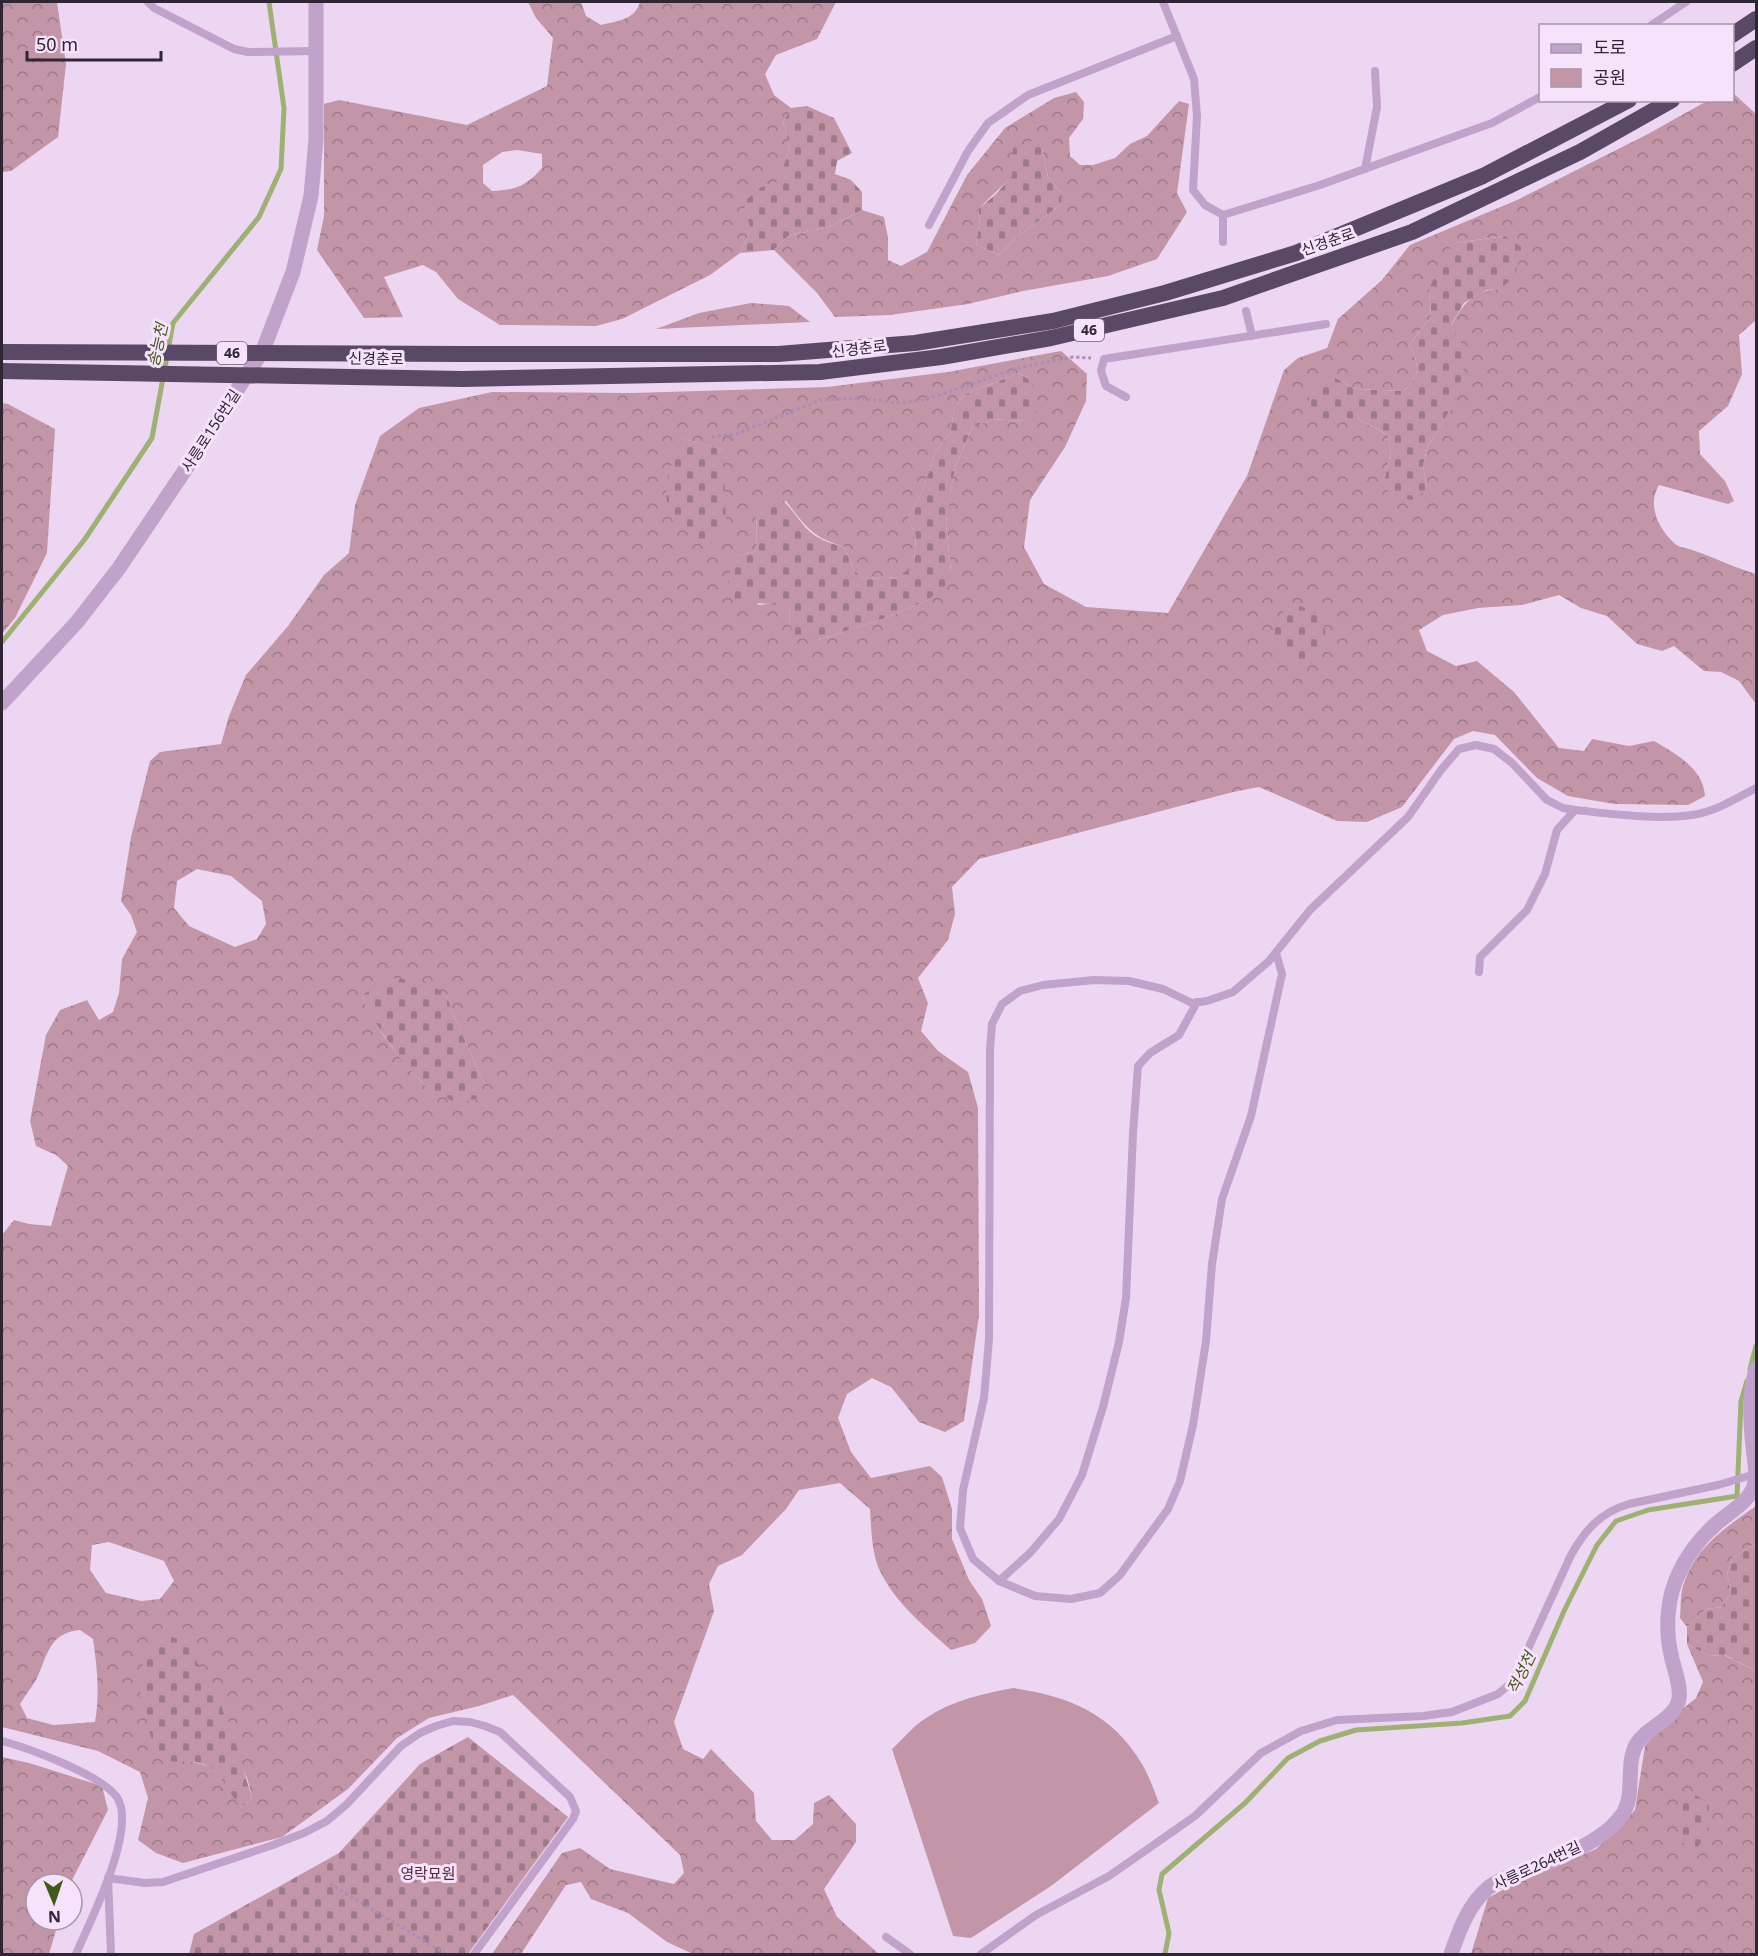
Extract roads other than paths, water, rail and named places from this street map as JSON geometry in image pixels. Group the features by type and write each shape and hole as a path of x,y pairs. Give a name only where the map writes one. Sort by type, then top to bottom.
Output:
{"highway":[{"path":"1734,34 1756,19"},
{"path":"1734,63 1756,48"},
{"name":"신경춘로","path":"2,352 778,354 915,343 1053,321 1165,293 1296,253 1483,176 1625,102"},
{"name":"신경춘로","path":"2,371 463,379 820,372 941,357 1051,338 1223,298 1412,232 1580,152 1668,102"}],"street":[{"name":"사릉로156번길","path":"2,703 77,622 119,568 263,350 293,272 311,196 316,139 316,2"},
{"name":"사릉로264번길","path":"1451,1954 1468,1913 1486,1889 1573,1851 1621,1817 1628,1801 1632,1753 1642,1737 1671,1714 1679,1701 1668,1633 1671,1597 1679,1572 1705,1535 1747,1498 1755,1484 1750,1396 1756,1369"}],"lane":[{"path":"148,2 154,8 234,49 248,52 316,51"},
{"path":"1163,2 1194,79 1197,116 1193,190 1205,206 1223,215 1320,185 1492,123 1539,98"},
{"path":"1653,24 1686,2"},
{"path":"929,225 968,151 988,123 1028,95 1178,36"},
{"path":"1365,169 1377,107 1375,71"},
{"path":"1222,242 1223,215"},
{"path":"1246,311 1252,336"},
{"path":"1126,397 1106,386 1101,371 1104,359 1326,324"},
{"path":"1276,952 1282,974 1251,1116 1222,1199 1212,1264 1206,1341 1194,1425 1180,1481 1168,1509 1120,1575 1100,1593 1071,1599 1035,1596 999,1581 973,1559 960,1528 963,1490 984,1398 989,1339 990,1049 992,1024 1002,1004 1020,991 1043,985 1094,980 1129,981 1163,989 1192,1003 1233,992 1269,961 1276,952 1310,910 1408,817 1441,770 1460,749 1476,745 1494,748 1512,763 1547,800 1563,808 1575,810 1652,816 1693,815 1729,802 1756,788"},
{"path":"1479,972 1480,957 1527,910 1545,874 1557,830 1575,810"},
{"path":"999,1581 1030,1553 1059,1519 1082,1475 1103,1407 1119,1342 1126,1298 1138,1066 1150,1053 1179,1035 1197,1002"},
{"path":"981,1954 1036,1915 1109,1876 1186,1823 1261,1753 1301,1731 1351,1718 1438,1715 1498,1694 1510,1684 1517,1672 1579,1541 1598,1519 1629,1503 1718,1485 1755,1474"},
{"path":"108,1878 145,1883 164,1882 304,1833 327,1821 347,1804 401,1746 435,1726 453,1721 470,1722 500,1732 570,1797 576,1811 573,1819 474,1954"},
{"path":"2,1741 89,1774 109,1788 118,1799 123,1826 115,1858 76,1954"},
{"path":"108,1878 111,1954"},
{"path":"886,1937 910,1954"}],"waterway":[{"name":"송능천","path":"2,642 85,539 152,438 173,323 259,217 281,169 284,108 269,2"},
{"name":"적성천","path":"1750,1369 1756,1346"},
{"name":"적성천","path":"1165,1954 1169,1933 1159,1890 1162,1874 1245,1803 1288,1758 1320,1741 1356,1730 1462,1723 1510,1716 1525,1701 1564,1611 1597,1545 1616,1521 1648,1510 1737,1496 1741,1401 1747,1381"}],"park label":[{"name":"영락묘원","path":"428,1874"}]}
